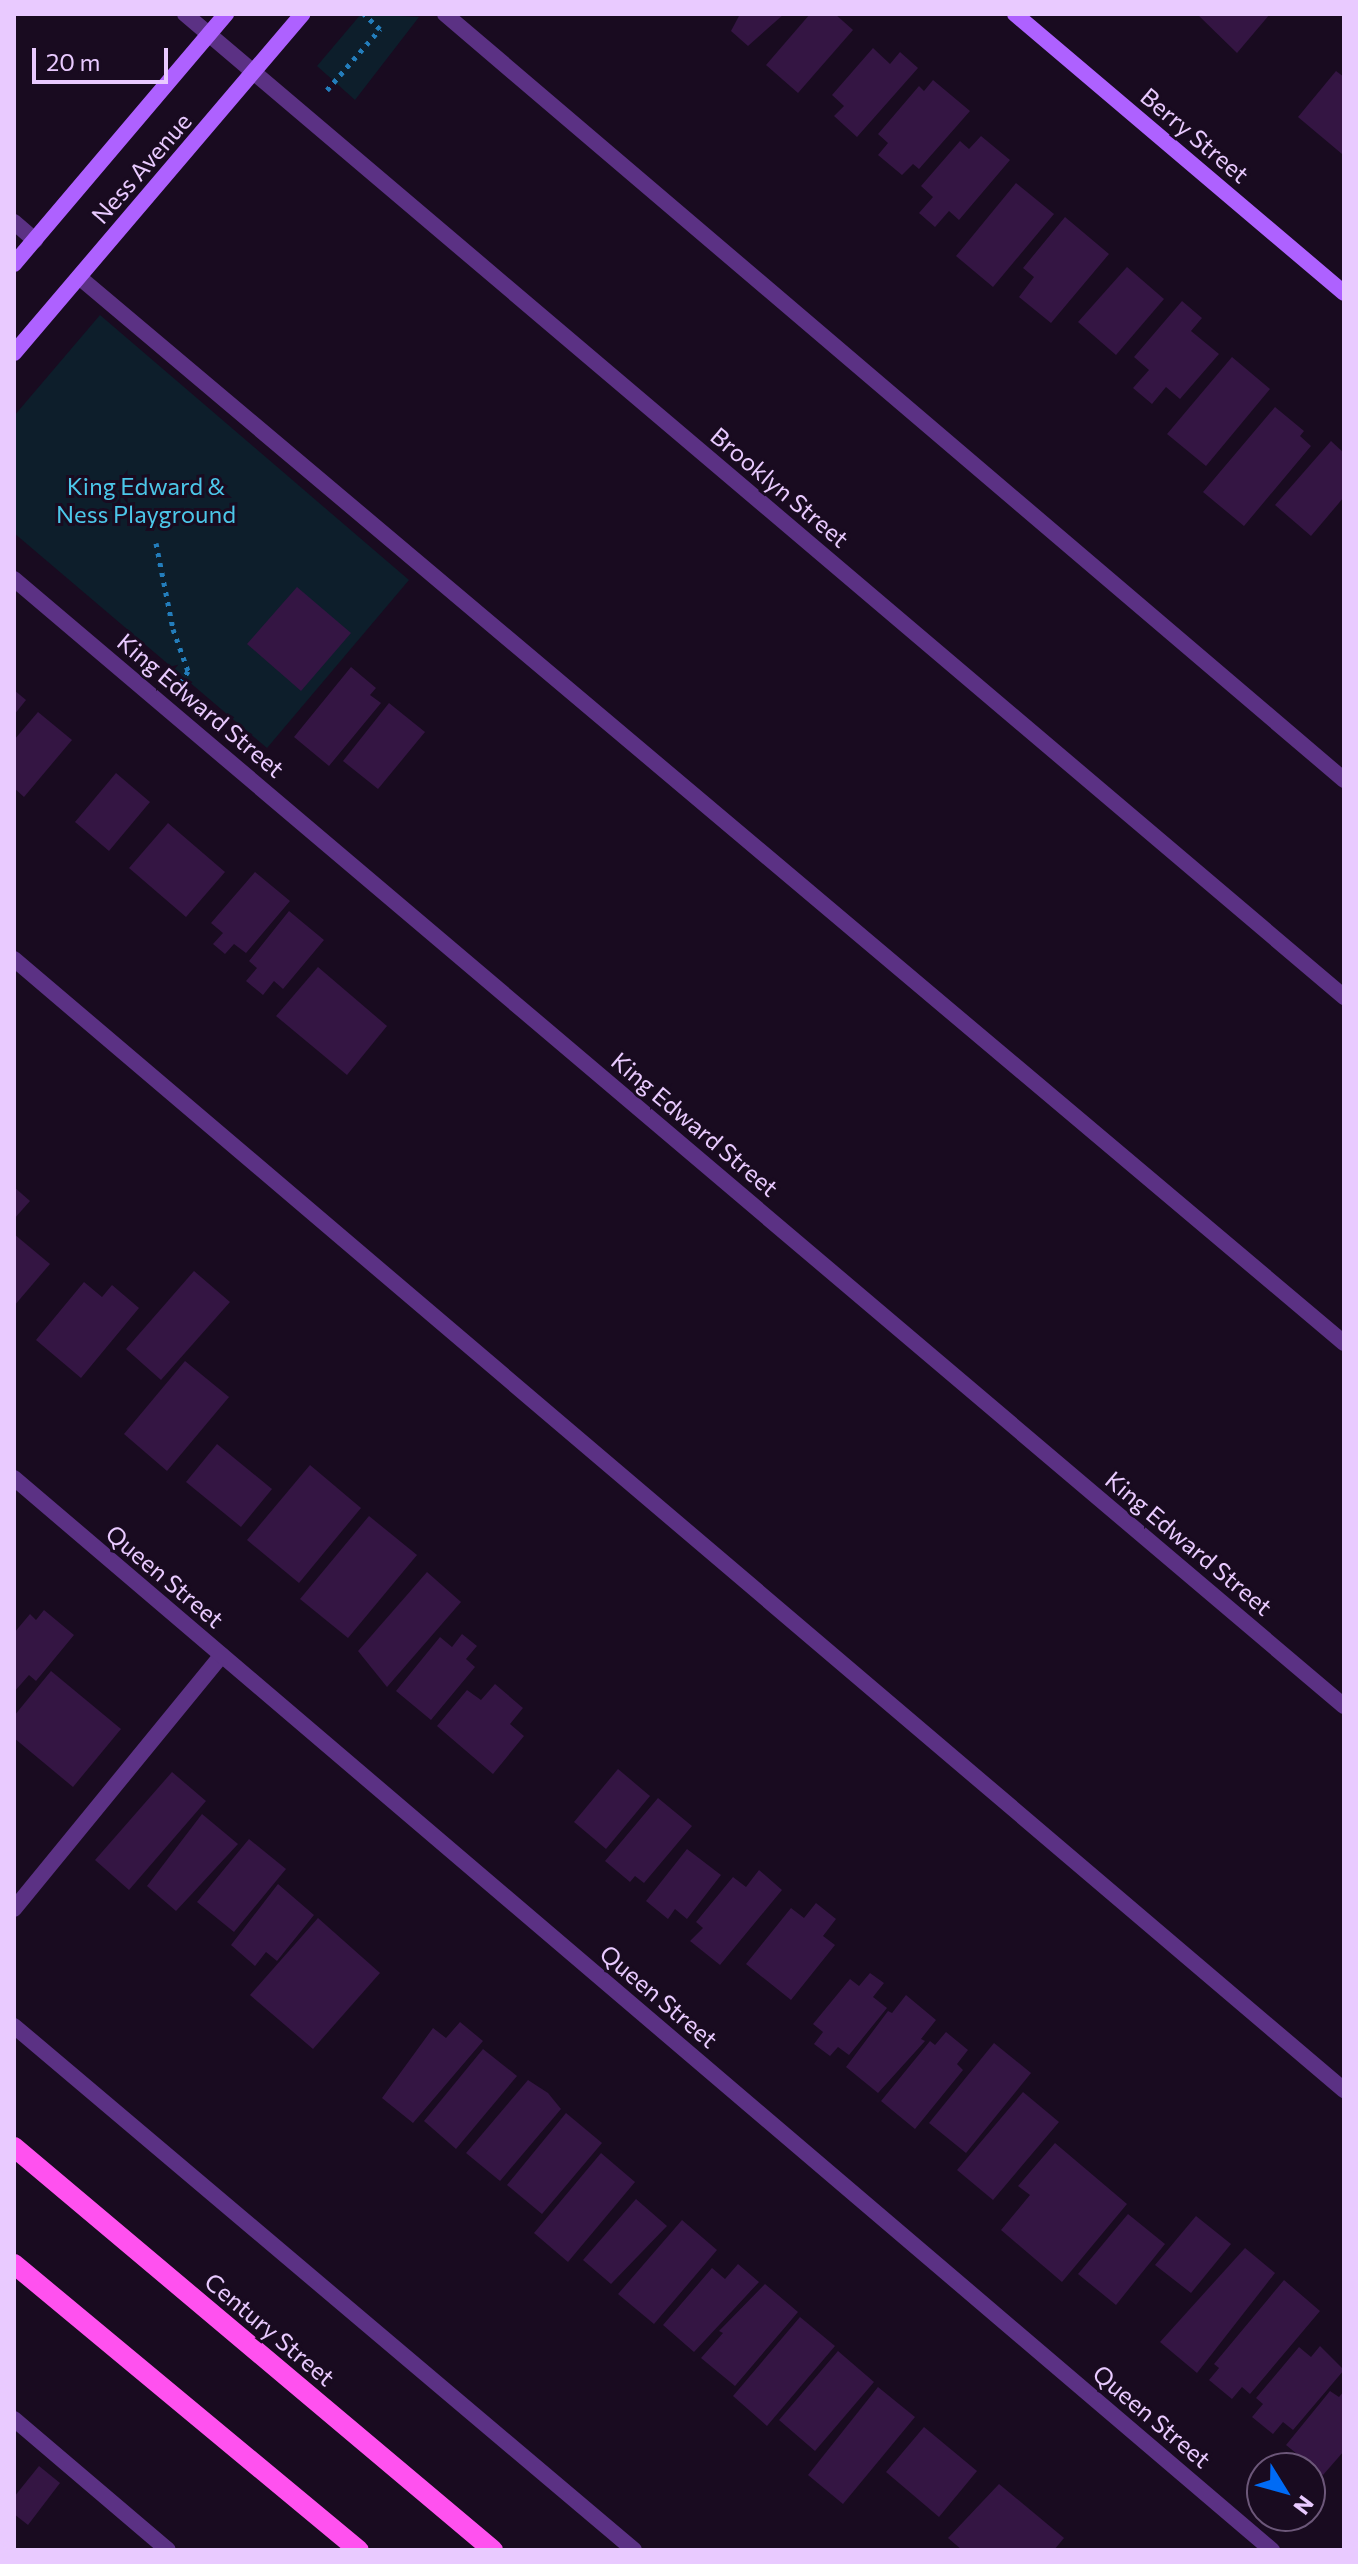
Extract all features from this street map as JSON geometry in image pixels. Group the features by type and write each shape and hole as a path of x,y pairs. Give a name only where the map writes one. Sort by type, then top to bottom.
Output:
{"main road":[{"name":"Ness Avenue","path":"14,264 226,14"},
{"name":"Ness Avenue","path":"14,353 303,14"},
{"name":"Berry Street","path":"1015,14 1344,293"},
{"name":"Century Street","path":"14,2147 493,2550"},
{"path":"14,2264 359,2550"}],"street":[{"name":"Brooklyn Street","path":"185,14 1344,997"},
{"path":"445,14 1344,780"},
{"path":"14,222 35,240"},
{"path":"79,277 1344,1343"},
{"name":"King Edward Street","path":"14,579 1344,1706"},
{"path":"14,959 1344,2090"},
{"name":"Queen Street","path":"14,1478 1272,2550"},
{"path":"14,1909 222,1655"},
{"path":"14,2026 634,2550"},
{"path":"14,2419 168,2550"}],"path":[{"path":"327,90 380,29 364,14"},
{"path":"156,543 173,629 188,671 181,682"}],"green space":[{"path":"361,14 419,17 355,100 317,66"},
{"name":"King Edward & Ness Playground","path":"100,315 409,580 267,748 14,533 14,416"}],"building":[{"path":"740,14 784,14 748,46 731,31"},
{"path":"810,14 835,14 853,30 798,93 766,65"},
{"path":"1197,14 1270,14 1237,53"},
{"path":"873,48 890,64 900,52 918,68 857,137 834,116 844,106 832,95"},
{"path":"1336,71 1344,77 1342,154 1298,117"},
{"path":"933,80 970,111 919,169 913,164 902,175 878,155 888,143 878,134 919,86 924,91"},
{"path":"981,136 1010,160 959,220 949,211 935,227 919,213 933,197 921,186 960,141 969,149"},
{"path":"1016,183 1054,214 993,287 956,256"},
{"path":"1065,217 1109,254 1051,323 1019,297 1034,277 1023,268"},
{"path":"1127,267 1164,299 1116,355 1078,322"},
{"path":"1182,301 1202,318 1191,331 1219,354 1180,399 1166,387 1152,404 1133,388 1149,370 1134,357"},
{"path":"1232,357 1270,389 1206,466 1167,434"},
{"path":"1275,407 1304,431 1300,436 1311,446 1244,526 1203,492"},
{"path":"1331,441 1344,453 1344,497 1311,536 1275,505"},
{"path":"297,587 351,633 301,691 247,644"},
{"path":"351,667 376,688 370,695 381,703 329,766 294,737"},
{"path":"14,690 26,700 14,715"},
{"path":"389,703 425,732 378,789 343,761"},
{"path":"38,712 72,740 24,797 14,788 14,740"},
{"path":"116,773 150,802 109,851 75,822"},
{"path":"168,823 225,872 186,917 129,868"},
{"path":"255,872 290,901 246,953 234,944 225,954 213,944 223,933 211,923"},
{"path":"289,911 324,940 283,989 274,981 263,995 246,981 257,968 249,961"},
{"path":"318,967 387,1026 347,1075 276,1016"},
{"path":"14,1187 30,1201 14,1219"},
{"path":"14,1234 50,1264 14,1306"},
{"path":"194,1271 230,1302 161,1380 126,1349"},
{"path":"84,1282 102,1297 112,1285 139,1308 81,1378 36,1340"},
{"path":"185,1361 229,1397 167,1471 124,1434"},
{"path":"217,1444 272,1489 241,1527 186,1482"},
{"path":"310,1465 361,1508 299,1583 247,1540"},
{"path":"369,1516 417,1555 348,1638 300,1599"},
{"path":"427,1572 461,1602 387,1687 358,1651"},
{"path":"44,1610 74,1635 36,1681 29,1675 14,1692 14,1633 30,1614 36,1620"},
{"path":"462,1634 477,1646 466,1659 475,1667 431,1720 396,1691 440,1637 452,1647"},
{"path":"51,1671 121,1729 73,1787 14,1738 14,1716"},
{"path":"495,1684 523,1708 510,1724 524,1736 493,1774 437,1726 467,1690 481,1700"},
{"path":"618,1769 650,1796 606,1849 574,1822"},
{"path":"172,1772 206,1801 129,1890 95,1860"},
{"path":"658,1798 692,1826 644,1883 635,1876 630,1882 605,1861"},
{"path":"202,1814 238,1844 176,1911 147,1886"},
{"path":"249,1839 286,1869 234,1932 197,1902"},
{"path":"687,1849 721,1875 687,1919 675,1909 668,1919 646,1901"},
{"path":"759,1870 782,1890 720,1965 690,1941 703,1928 696,1922 733,1877 746,1887"},
{"path":"278,1884 314,1915 277,1961 266,1952 255,1966 231,1945"},
{"path":"816,1903 836,1919 823,1936 835,1945 791,2000 746,1964 791,1908 804,1918"},
{"path":"318,1918 380,1973 313,2049 250,1995"},
{"path":"870,1973 884,1983 873,1997 887,2008 849,2055 838,2047 830,2056 814,2044 823,2032 813,2024 850,1979 859,1986"},
{"path":"906,1995 936,2020 921,2039 925,2041 878,2093 846,2067 888,2011 892,2013"},
{"path":"460,2022 483,2041 413,2123 382,2098 433,2028 446,2038"},
{"path":"946,2032 968,2050 957,2064 963,2070 915,2129 881,2101 930,2041 935,2045"},
{"path":"994,2043 1031,2073 966,2153 929,2123"},
{"path":"483,2049 517,2076 456,2149 424,2121"},
{"path":"528,2080 548,2093 561,2109 500,2181 466,2153"},
{"path":"1023,2092 1059,2122 993,2200 957,2170"},
{"path":"566,2113 602,2143 542,2214 507,2185"},
{"path":"1055,2143 1127,2204 1062,2282 1001,2230 1030,2195 1018,2186"},
{"path":"601,2153 635,2182 568,2262 534,2233"},
{"path":"636,2199 667,2226 611,2284 583,2260"},
{"path":"1128,2214 1165,2244 1116,2305 1078,2274"},
{"path":"1196,2216 1231,2244 1191,2293 1155,2265"},
{"path":"682,2220 717,2250 654,2324 618,2294"},
{"path":"1245,2248 1275,2273 1197,2373 1160,2342"},
{"path":"738,2264 759,2282 694,2352 663,2325 712,2268 725,2279"},
{"path":"1284,2280 1320,2311 1250,2394 1242,2387 1232,2399 1209,2380 1219,2368 1214,2364"},
{"path":"765,2284 798,2312 735,2386 701,2358 723,2333 719,2331"},
{"path":"800,2317 835,2346 767,2426 733,2396"},
{"path":"1320,2346 1344,2370 1293,2430 1283,2422 1273,2434 1252,2417 1263,2404 1256,2398 1299,2347 1311,2357"},
{"path":"838,2351 874,2382 815,2451 779,2420"},
{"path":"878,2387 915,2417 843,2504 808,2475"},
{"path":"1330,2391 1339,2397 1344,2391 1344,2451 1326,2472 1326,2452 1295,2452 1286,2445"},
{"path":"924,2427 977,2471 939,2517 886,2472"},
{"path":"39,2466 60,2483 28,2525 14,2514 14,2497"},
{"path":"999,2484 1064,2538 1054,2550 962,2550 948,2538"}]}
